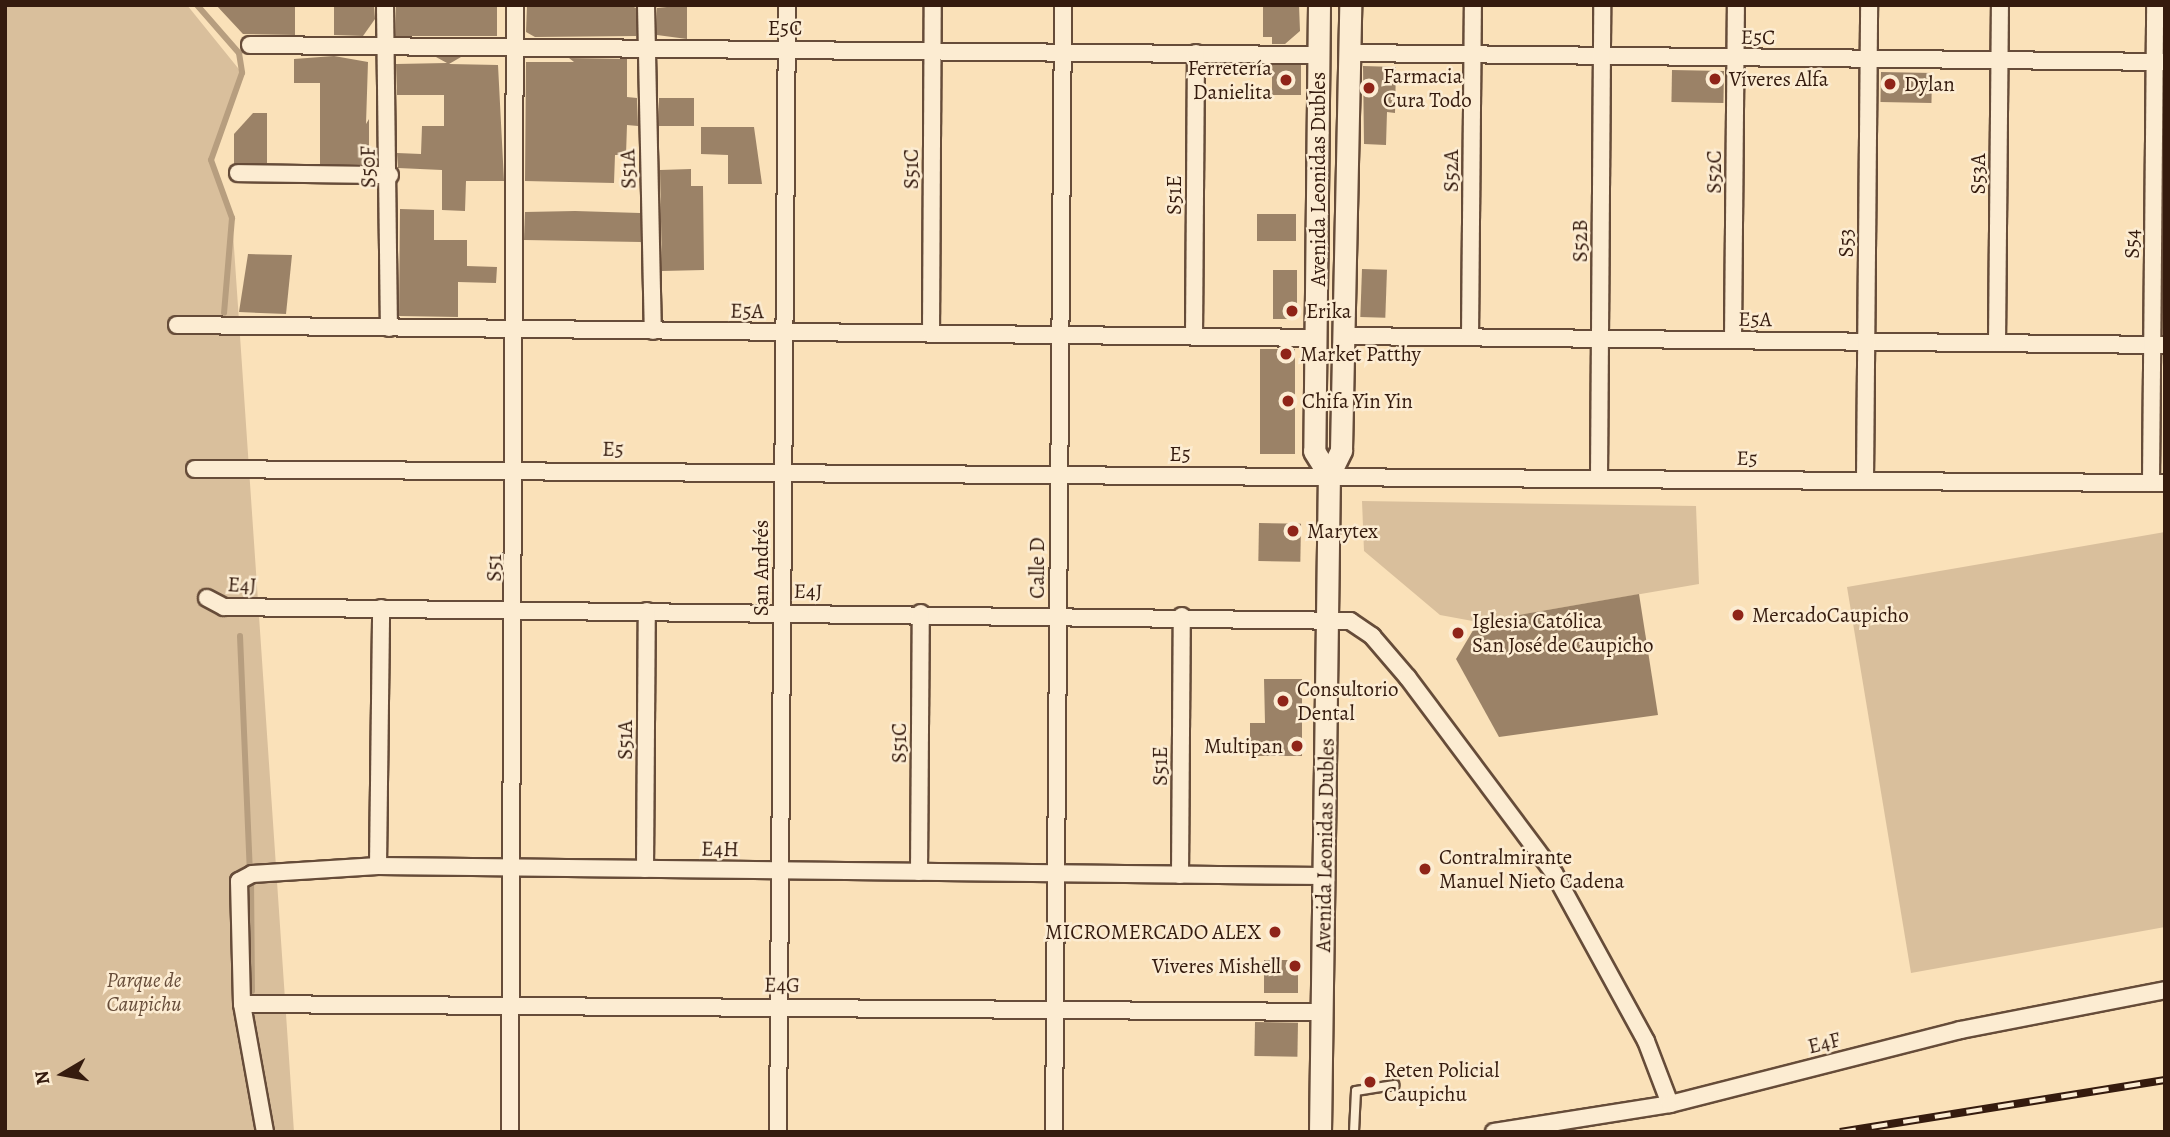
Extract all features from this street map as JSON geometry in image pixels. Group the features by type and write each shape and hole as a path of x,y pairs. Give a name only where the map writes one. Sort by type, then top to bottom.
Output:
{"main road":[{"name":"Avenida Leonidas Dubles","path":"1319,5 1314,451 1329,475"},
{"name":"Avenida Leonidas Dubles","path":"1320,1132 1329,475 1341,450 1350,5"}],"street":[{"name":"S50F","path":"385,5 390,175 389,328"},
{"name":"S51","path":"510,1132 517,330 515,5"},
{"name":"S51A","path":"646,5 653,331"},
{"name":"San Andrés","path":"778,1132 787,5"},
{"name":"S51C","path":"931,334 933,5"},
{"name":"Calle D","path":"1054,1132 1063,5"},
{"name":"S52A","path":"1470,337 1473,5"},
{"name":"S52B","path":"1599,477 1602,5"},
{"name":"S52C","path":"1733,340 1736,5"},
{"name":"S53","path":"1865,480 1869,5"},
{"name":"S53A","path":"1997,343 2000,5"},
{"name":"S54","path":"2155,5 2160,62 2158,483"},
{"name":"E5C","path":"250,45 1319,55"},
{"name":"S51E","path":"1194,336 1196,53"},
{"name":"E5C","path":"1350,53 2160,62"},
{"path":"238,173 390,175"},
{"name":"E5A","path":"177,325 1317,338"},
{"name":"E5A","path":"1345,336 2159,344"},
{"name":"E5","path":"195,469 516,469 2158,483"},
{"name":"E4J","path":"207,598 224,607 1182,616 1327,618 1350,621 1372,636 1554,873 1646,1041 1670,1104"},
{"path":"378,866 381,608"},
{"name":"S51A","path":"645,869 647,611"},
{"name":"S51C","path":"919,872 921,613"},
{"name":"S51E","path":"1180,875 1182,616"},
{"name":"E4H","path":"242,1004 239,881 258,873 378,866 1325,876"},
{"name":"E4F","path":"1494,1132 1670,1104 1960,1030 2165,990"},
{"path":"242,1004 265,1132"},
{"name":"E4G","path":"242,1004 1322,1012"}],"lane":[{"path":"1354,1132 1356,1091 1395,1085"}],"green space":[{"name":"Parque de Caupichu","path":"5,5 187,5 242,73 211,160 232,218 294,1132 5,1132"},
{"path":"1362,501 1696,506 1699,584 1478,622 1440,615 1364,551"},
{"path":"2165,532 2165,927 1911,973 1847,587"}],"building":[{"path":"216,5 295,5 295,35 243,34"},
{"path":"334,5 374,5 375,19 363,36 334,35"},
{"path":"396,5 497,5 497,36 396,36"},
{"path":"527,5 629,5 636,8 636,36 535,37 526,32"},
{"path":"687,5 687,39 657,35 657,8"},
{"path":"1263,5 1299,5 1300,31 1285,44 1272,44 1272,37 1263,37"},
{"path":"334,56 368,62 366,124 369,119 369,152 376,152 376,158 368,164 320,164 320,83 294,83 294,59"},
{"path":"436,57 461,57 449,64 498,65 504,181 466,181 465,211 442,210 442,170 398,168 397,153 421,154 422,126 444,126 444,95 397,95 396,64 447,63"},
{"path":"569,58 627,59 627,97 637,98 638,126 627,125 626,155 615,155 614,183 525,181 526,62 574,62"},
{"name":"Ferretería Danielita","path":"1272,65 1301,65 1301,95 1272,95"},
{"path":"1363,66 1396,67 1395,113 1387,112 1386,145 1364,144"},
{"path":"1672,70 1724,71 1723,103 1671,102"},
{"path":"1881,72 1932,73 1931,103 1880,102"},
{"path":"659,98 694,98 694,126 659,126"},
{"path":"253,113 267,113 267,163 234,164 234,134"},
{"path":"701,127 754,127 762,184 728,184 728,155 701,154"},
{"path":"691,169 691,186 703,186 704,270 662,271 660,170"},
{"path":"400,209 434,210 434,240 467,240 467,266 497,267 496,283 458,282 458,317 399,316"},
{"path":"525,212 640,213 641,242 524,240"},
{"path":"1257,214 1296,214 1296,241 1257,241"},
{"path":"248,254 292,255 286,314 239,312"},
{"path":"1362,269 1387,270 1385,318 1360,317"},
{"path":"1273,270 1297,270 1297,319 1273,319"},
{"path":"1260,349 1295,349 1295,454 1260,454"},
{"path":"1259,523 1301,524 1300,562 1258,561"},
{"path":"1639,594 1658,715 1499,737 1456,659 1478,622"},
{"path":"1264,679 1302,679 1302,756 1250,756 1250,723 1265,723"},
{"path":"1264,960 1298,960 1298,993 1264,993"},
{"path":"1255,1022 1298,1023 1297,1057 1254,1056"}],"waterway":[{"path":"197,5 239,53 242,73 211,160 232,218 224,313"},
{"path":"240,636 250,872"},
{"path":"251,878 252,991"}],"railway":[{"path":"1840,1132 2165,1080"}],"place":[{"name":"Víveres Alfa","path":"1715,79"},
{"name":"Ferretería Danielita","path":"1286,80"},
{"name":"Dylan","path":"1890,84"},
{"name":"Farmacia Cura Todo","path":"1369,88"},
{"name":"Erika","path":"1292,311"},
{"name":"Market Patthy","path":"1286,354"},
{"name":"Chifa Yin Yin","path":"1288,401"},
{"name":"Marytex","path":"1293,531"},
{"name":"MercadoCaupicho","path":"1738,615"},
{"name":"Iglesia Católica San José de Caupicho","path":"1458,633"},
{"name":"Consultorio Dental","path":"1283,701"},
{"name":"Multipan","path":"1297,746"},
{"name":"Contralmirante Manuel Nieto Cadena","path":"1425,869"},
{"name":"MICROMERCADO ALEX","path":"1275,932"},
{"name":"Viveres Mishell","path":"1295,966"},
{"name":"Reten Policial Caupichu","path":"1370,1082"}]}
